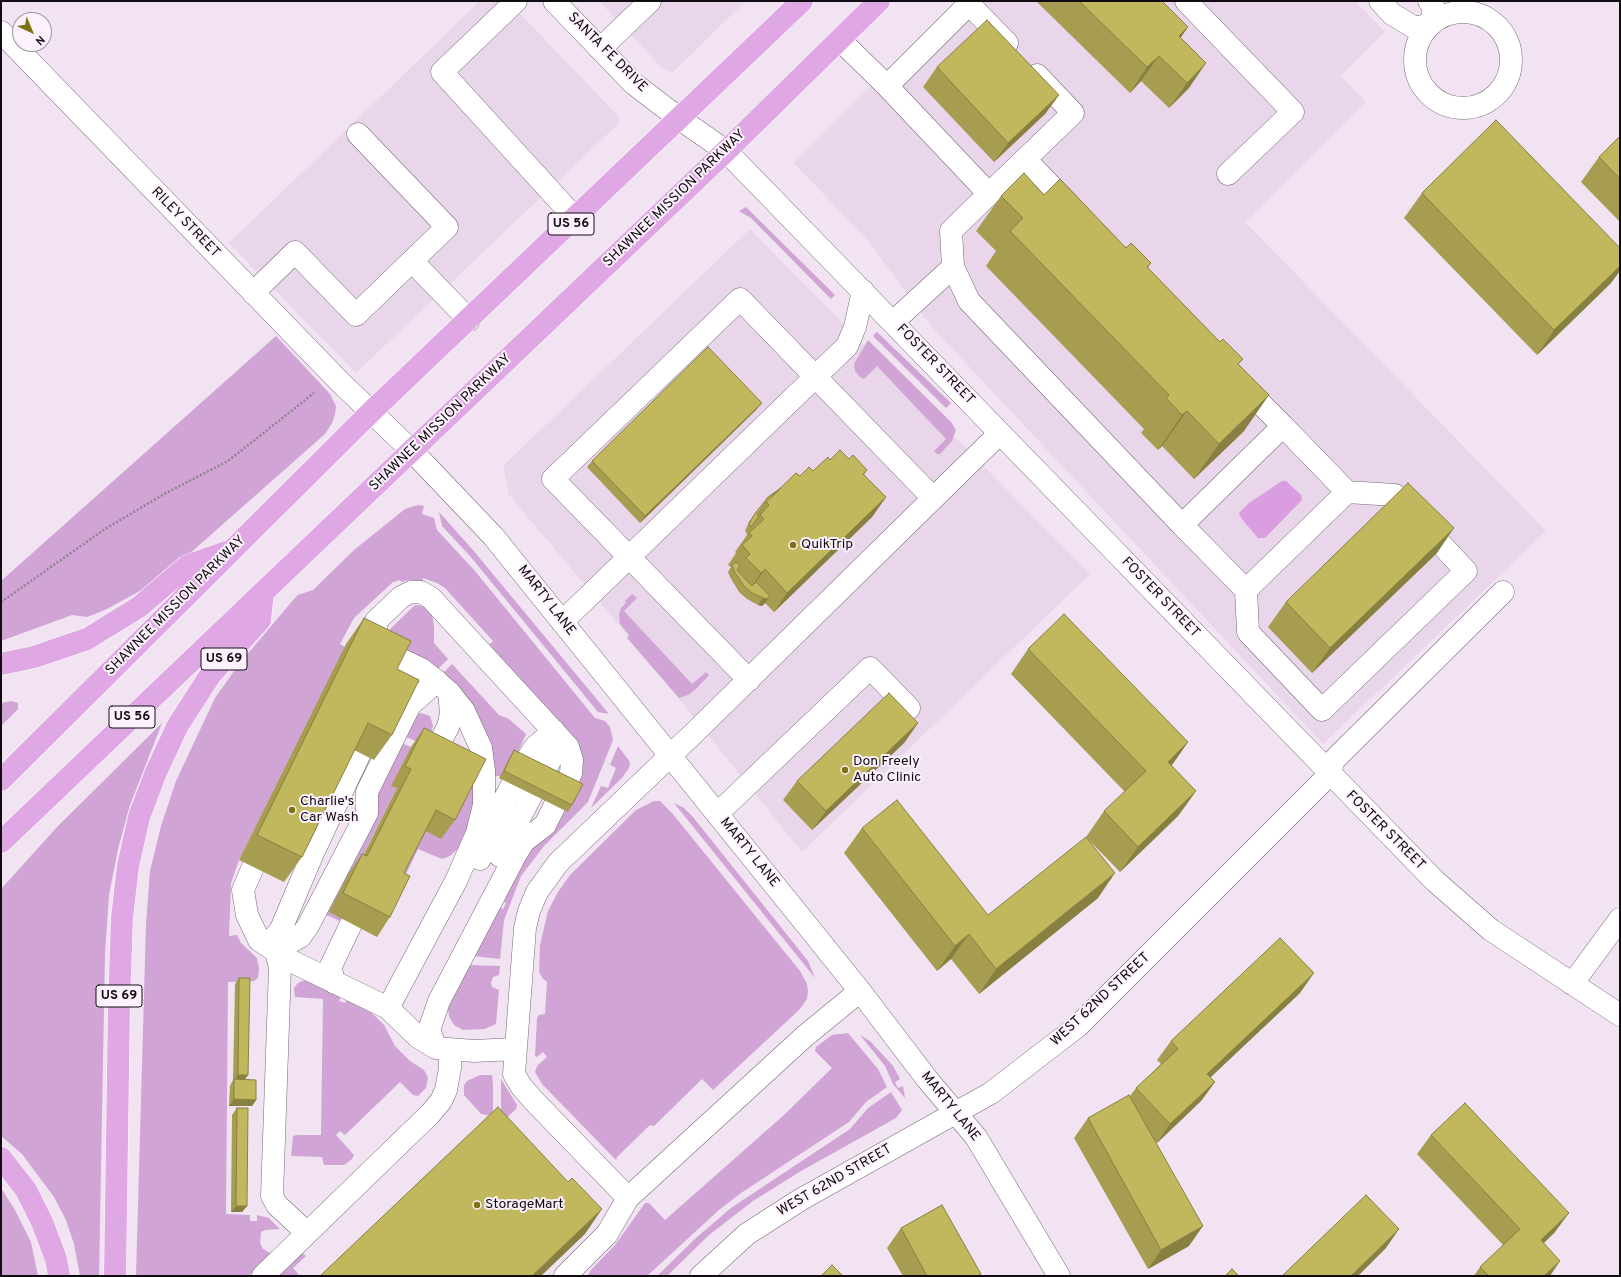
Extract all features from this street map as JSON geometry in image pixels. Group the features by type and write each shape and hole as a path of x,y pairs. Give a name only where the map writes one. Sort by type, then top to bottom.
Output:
{"highway":[{"name":"SHAWNEE MISSION PARKWAY","path":"1,780 372,411 576,219 802,1"},
{"name":"SHAWNEE MISSION PARKWAY","path":"1,842 412,451 879,1"},
{"path":"1,664 34,657 87,639 139,607 187,566 233,549"},
{"name":"US 69","path":"114,1276 119,996 122,918 128,866 139,817 156,772 178,725 211,674 260,620 263,592"},
{"path":"1,1158 26,1190 42,1222 56,1259 59,1276"}],"street":[{"path":"516,1 442,72 576,219"},
{"name":"SANTA FE DRIVE","path":"554,1 634,84 680,119 726,150"},
{"path":"600,49 650,1"},
{"path":"1380,1 1392,14 1415,28 1430,24 1444,15 1460,11 1475,13 1490,19 1502,30 1509,45 1512,61 1509,76 1501,90 1489,100 1474,107 1459,108 1443,104 1430,95 1421,83 1416,68 1416,52 1421,37 1430,24 1434,8 1429,1"},
{"path":"887,86 968,3 1073,113 951,231 953,267 969,301 1182,525 1246,590 1248,632 1322,710 1466,571 1395,496 1347,492 1227,369"},
{"path":"1197,4 1293,112 1228,174"},
{"name":"RILEY STREET","path":"1,32 334,376 372,411"},
{"path":"840,40 887,86 989,194"},
{"path":"253,292 295,252 356,315 447,226 358,134"},
{"name":"FOSTER STREET","path":"726,150 1435,881 1491,930 1620,1015"},
{"path":"1026,160 1085,222"},
{"path":"412,261 469,320"},
{"path":"893,322 953,267"},
{"path":"562,622 847,346 855,327 863,291"},
{"path":"749,680 553,479 740,299 933,498"},
{"name":"MARTY LANE","path":"372,411 493,536 540,592 562,622 860,991 927,1079 976,1137 1059,1276"},
{"path":"1182,525 1283,426"},
{"path":"628,1198 521,1086 514,1074 525,928 529,911 537,892 547,875 558,863 749,680 1000,433"},
{"path":"1246,590 1347,492"},
{"path":"361,651 376,621 401,597 411,592 421,592 432,598 568,747 572,760 571,773 566,784"},
{"path":"1330,774 1333,761 1503,592"},
{"path":"376,621 376,636 381,648 387,653 434,679 464,712 481,748 484,771 484,805 478,833 456,881 388,1008"},
{"path":"717,814 870,668 909,708"},
{"path":"399,680 411,671 434,679 451,714 448,727 432,757"},
{"path":"392,700 410,680 434,679"},
{"path":"269,947 300,937 308,926 367,812 367,792 410,705 434,679"},
{"path":"524,764 535,747 554,731"},
{"path":"544,773 552,757 554,731"},
{"path":"364,755 312,853 281,929 274,938 267,941 269,947 289,960 388,1008 412,1031 443,1049 474,1052 515,1049"},
{"name":"WEST 62ND STREET","path":"701,1276 747,1234 800,1200 992,1093 1014,1078 1078,1026 1330,774"},
{"path":"412,1031 405,1010 494,832 504,800 512,785"},
{"path":"412,1031 423,1002 532,794"},
{"path":"263,1276 306,1232 430,1114 441,1101 446,1090 450,1068 443,1049 429,1030 439,1001 516,854 524,841 545,825 555,805"},
{"path":"253,867 243,890 247,915 269,947 280,967 272,1196 277,1205 306,1232"},
{"path":"1572,984 1620,919"},
{"path":"335,983 330,968 352,924"},
{"path":"565,1276 607,1234 628,1198 805,1036 860,991"}],"path":[{"path":"1,602 105,529 166,493 228,461 334,376"}],"shaded area":[{"path":"480,1 508,1 618,116 619,123 356,373 229,243"},
{"path":"599,1 746,1 672,73 661,67"},
{"path":"956,1 1355,1 1385,32 1341,76 1366,102 1245,222 1546,531 1323,744 930,325 870,243 794,163"},
{"path":"746,207 835,295 831,299 751,218 739,211"},
{"path":"750,229 1090,574 802,852 630,638 509,495 503,466"},
{"path":"877,332 951,403 946,408 873,336"},
{"path":"276,336 330,394 336,406 332,423 325,434 188,555 149,586 107,609 87,617 72,615 1,641 1,581"},
{"path":"868,340 951,422 956,430 952,441 940,454 937,454 934,451 946,439 877,366 864,379 855,371 854,364"},
{"path":"1282,481 1286,481 1301,495 1302,500 1265,538 1258,538 1241,518 1239,513 1249,503"},
{"path":"418,505 424,506 422,514 434,518 437,530 475,571 595,718 605,721 610,727 613,740 588,802 544,846 521,876 504,920 500,959 473,956 497,906 503,909 506,903 500,900 515,872 574,788 583,768 581,751 488,646 493,641 445,588 437,583 423,578 423,581 409,580 401,582 400,580 393,582 354,618 340,644 345,647 239,860 231,883 229,936 237,935 241,943 257,958 259,968 258,978 254,981 228,982 226,1214 250,1215 250,1221 257,1221 257,1215 269,1218 280,1229 265,1230 261,1232 260,1243 263,1249 272,1254 249,1276 136,1276 146,924 150,871 161,826 176,781 215,698 239,664 294,599 298,595 313,590 354,550 405,509"},
{"path":"439,512 473,550 609,714 598,712 470,556 442,526"},
{"path":"632,594 637,598 624,611 692,684 706,672 709,675 688,695 679,698 627,638 629,635 620,624 619,614 621,608 626,603 625,601"},
{"path":"415,605 424,606 432,615 434,625 434,643 448,659 437,670 408,653 386,633"},
{"path":"452,664 499,715 509,719 526,734 515,759 500,776 494,776 443,673"},
{"path":"12,701 18,703 18,709 1,726 1,703"},
{"path":"421,713 430,716 433,726 427,747 403,735 414,715"},
{"path":"162,723 130,805 118,849 109,895 105,953 99,1276 80,1276 74,1244 66,1220 54,1197 22,1154 1,1136 1,889 58,826"},
{"path":"399,742 411,747 392,785 397,788 353,875 340,921 324,914 377,804 380,784"},
{"path":"618,746 630,762 629,768 622,778 591,808 601,786 608,788 616,768 610,765"},
{"path":"473,778 477,781 473,815 458,849 450,856 442,859 418,849 396,895 391,893 423,830"},
{"path":"654,801 660,801 672,813 800,971 807,984 808,991 807,999 799,1010 713,1090 702,1079 654,1126 650,1125 617,1157 616,1160 542,1084 535,1072 537,1066 547,1057 543,1052 537,1057 535,1056 537,1018 539,1015 545,1014 547,982 543,979 539,972 540,945 548,911 558,892 570,875 636,810"},
{"path":"674,803 684,808 693,817 808,961 815,978"},
{"path":"469,965 500,966 499,975 493,977 491,982 492,987 499,990 496,1024 485,1029 463,1030 454,1025 449,1016 448,1008"},
{"path":"305,980 341,996 339,1001 345,1003 347,999 369,1010 384,1025 395,1046 410,1061 424,1070 428,1078 426,1088 418,1096 413,1095 400,1082 345,1135 340,1131 336,1135 354,1155 352,1159 344,1165 324,1165 322,1157 291,1156 293,1136 321,1135 323,999 295,997 294,988 298,983"},
{"path":"848,1033 878,1069 887,1087 866,1102 849,1122 741,1193 719,1210 647,1276 588,1276 590,1271 615,1245 645,1203 649,1203 665,1220 784,1115 832,1068 815,1051 816,1047 832,1035"},
{"path":"860,1035 870,1041 893,1066 900,1079 895,1082 898,1088 903,1086 905,1098 893,1084 885,1066"},
{"path":"480,1075 492,1075 493,1116 481,1114 464,1095 464,1085 467,1081"},
{"path":"501,1079 517,1105 516,1109 501,1123"},
{"path":"891,1092 902,1110 896,1118 801,1171 753,1201 709,1235 667,1276 657,1276 697,1237 731,1208 850,1129 868,1108"},
{"path":"1,1188 15,1210 31,1242 38,1276 1,1276"},
{"path":"301,1252 306,1256 293,1268 300,1276 275,1276"}],"building":[{"path":"1079,1 1162,1 1188,27 1179,36 1206,63 1187,83 1159,56 1147,67"},
{"path":"987,20 1059,95 1008,143 937,67"},
{"path":"1496,120 1620,248 1620,266 1554,330 1422,193"},
{"path":"1620,136 1620,179 1599,157"},
{"path":"1024,173 1044,195 1060,179 1126,248 1131,243 1151,263 1147,267 1220,342 1223,339 1243,359 1238,364 1269,395 1219,444 1187,411 1182,415 1166,398 1169,395 1010,231 1023,218 1001,196"},
{"path":"708,347 762,403 645,516 592,461"},
{"name":"QuikTrip","path":"840,450 849,459 853,455 867,470 863,474 886,497 787,593 765,569 761,573 746,558 750,554 742,545 752,536 749,533 764,519 760,515 769,505 766,502 796,473 800,476 809,467 813,471 828,457 830,460"},
{"path":"1408,483 1454,528 1330,648 1286,602"},
{"path":"781,488 766,502 757,515 759,516 751,527 749,524 754,515 768,497"},
{"path":"736,562 740,566 737,570 752,586 756,582 770,596 767,599 752,593 744,586 734,571 732,565"},
{"path":"1064,614 1188,742 1168,762 1196,791 1138,847 1104,811 1146,771 1028,649"},
{"name":"Charlie's Car Wash","path":"364,618 411,641 397,669 419,680 392,735 368,723 302,857 257,835"},
{"name":"Don Freely Auto Clinic","path":"889,693 918,723 826,811 797,781"},
{"name":"Charlie's Car Wash","path":"424,728 486,759 455,820 436,810 404,873 410,876 390,917 343,893 362,854 367,856 411,769 405,766"},
{"path":"514,750 583,784 572,805 504,771"},
{"path":"897,800 988,915 1086,837 1115,873 996,969 969,934 955,946 862,828"},
{"path":"1280,938 1314,973 1207,1074 1215,1082 1170,1124 1136,1088 1178,1049 1171,1041"},
{"path":"239,978 250,978 248,1075 238,1075"},
{"path":"234,1079 256,1080 256,1100 234,1099"},
{"path":"1129,1095 1203,1226 1161,1250 1088,1118"},
{"path":"1465,1103 1569,1213 1541,1240 1560,1261 1544,1276 1489,1276 1480,1267 1520,1229 1431,1135"},
{"name":"StorageMart","path":"498,1107 568,1182 572,1178 602,1209 532,1276 320,1276"},
{"path":"237,1108 248,1108 247,1206 236,1206"},
{"path":"1366,1195 1399,1229 1351,1276 1282,1276"},
{"path":"942,1205 981,1274 978,1276 927,1276 901,1228"},
{"path":"832,1265 843,1276 821,1276"},
{"path":"1232,1269 1239,1276 1225,1276"}],"place":[{"name":"QuikTrip","path":"793,545"},
{"name":"Don Freely Auto Clinic","path":"845,770"},
{"name":"Charlie's Car Wash","path":"292,810"},
{"name":"StorageMart","path":"477,1205"}]}
